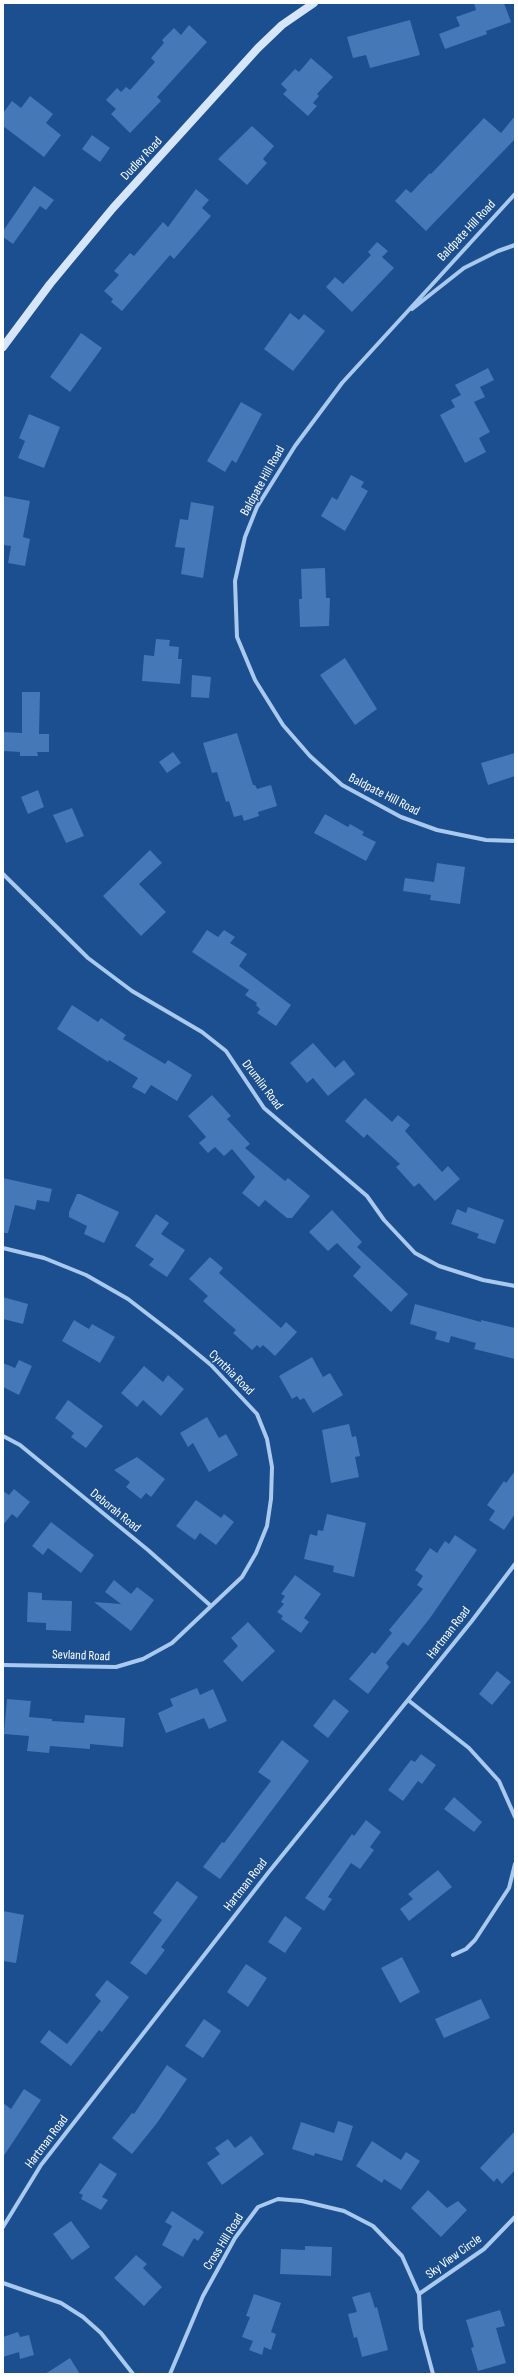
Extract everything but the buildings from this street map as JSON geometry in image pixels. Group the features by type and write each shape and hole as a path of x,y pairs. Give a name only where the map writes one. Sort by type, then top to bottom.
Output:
{"street":[{"name":"Dudley Road","path":"3,347 50,284 114,208 258,48 282,25 314,3"},
{"name":"Baldpate Hill Road","path":"515,194 342,382 295,446 257,507 245,537 235,581 237,637 255,680 283,724 310,756 342,785 401,817 437,830 486,840 515,841"},
{"name":"Baldpate Hill Road","path":"402,316 464,268 498,251 515,245"},
{"name":"Drumlin Road","path":"3,874 88,958 132,991 202,1032 226,1051 264,1108 367,1196 384,1220 415,1253 439,1266 482,1280 515,1286"},
{"name":"Cynthia Road","path":"3,1248 44,1258 86,1275 128,1299 211,1365 257,1414 267,1439 272,1467 271,1499 267,1526 256,1553 242,1577 211,1606"},
{"name":"Deborah Road","path":"3,1436 20,1446 148,1550 211,1606"},
{"name":"Hartman Road","path":"3,2227 41,2165 268,1873 408,1700 515,1564"},
{"name":"Sevland Road","path":"3,1665 116,1668 143,1659 172,1643 211,1606"},
{"path":"408,1700 469,1748 499,1781 515,1817"},
{"path":"453,1955 466,1949 475,1940 509,1888 515,1864"},
{"name":"Cross Hill Road","path":"170,2374 203,2296 234,2238 258,2207 278,2199 302,2201 344,2211 373,2226 402,2256 419,2294 421,2329 433,2374"},
{"name":"Sky View Circle","path":"419,2294 484,2249 515,2217"},
{"path":"3,2283 61,2303 83,2317 101,2333 133,2374"}]}
